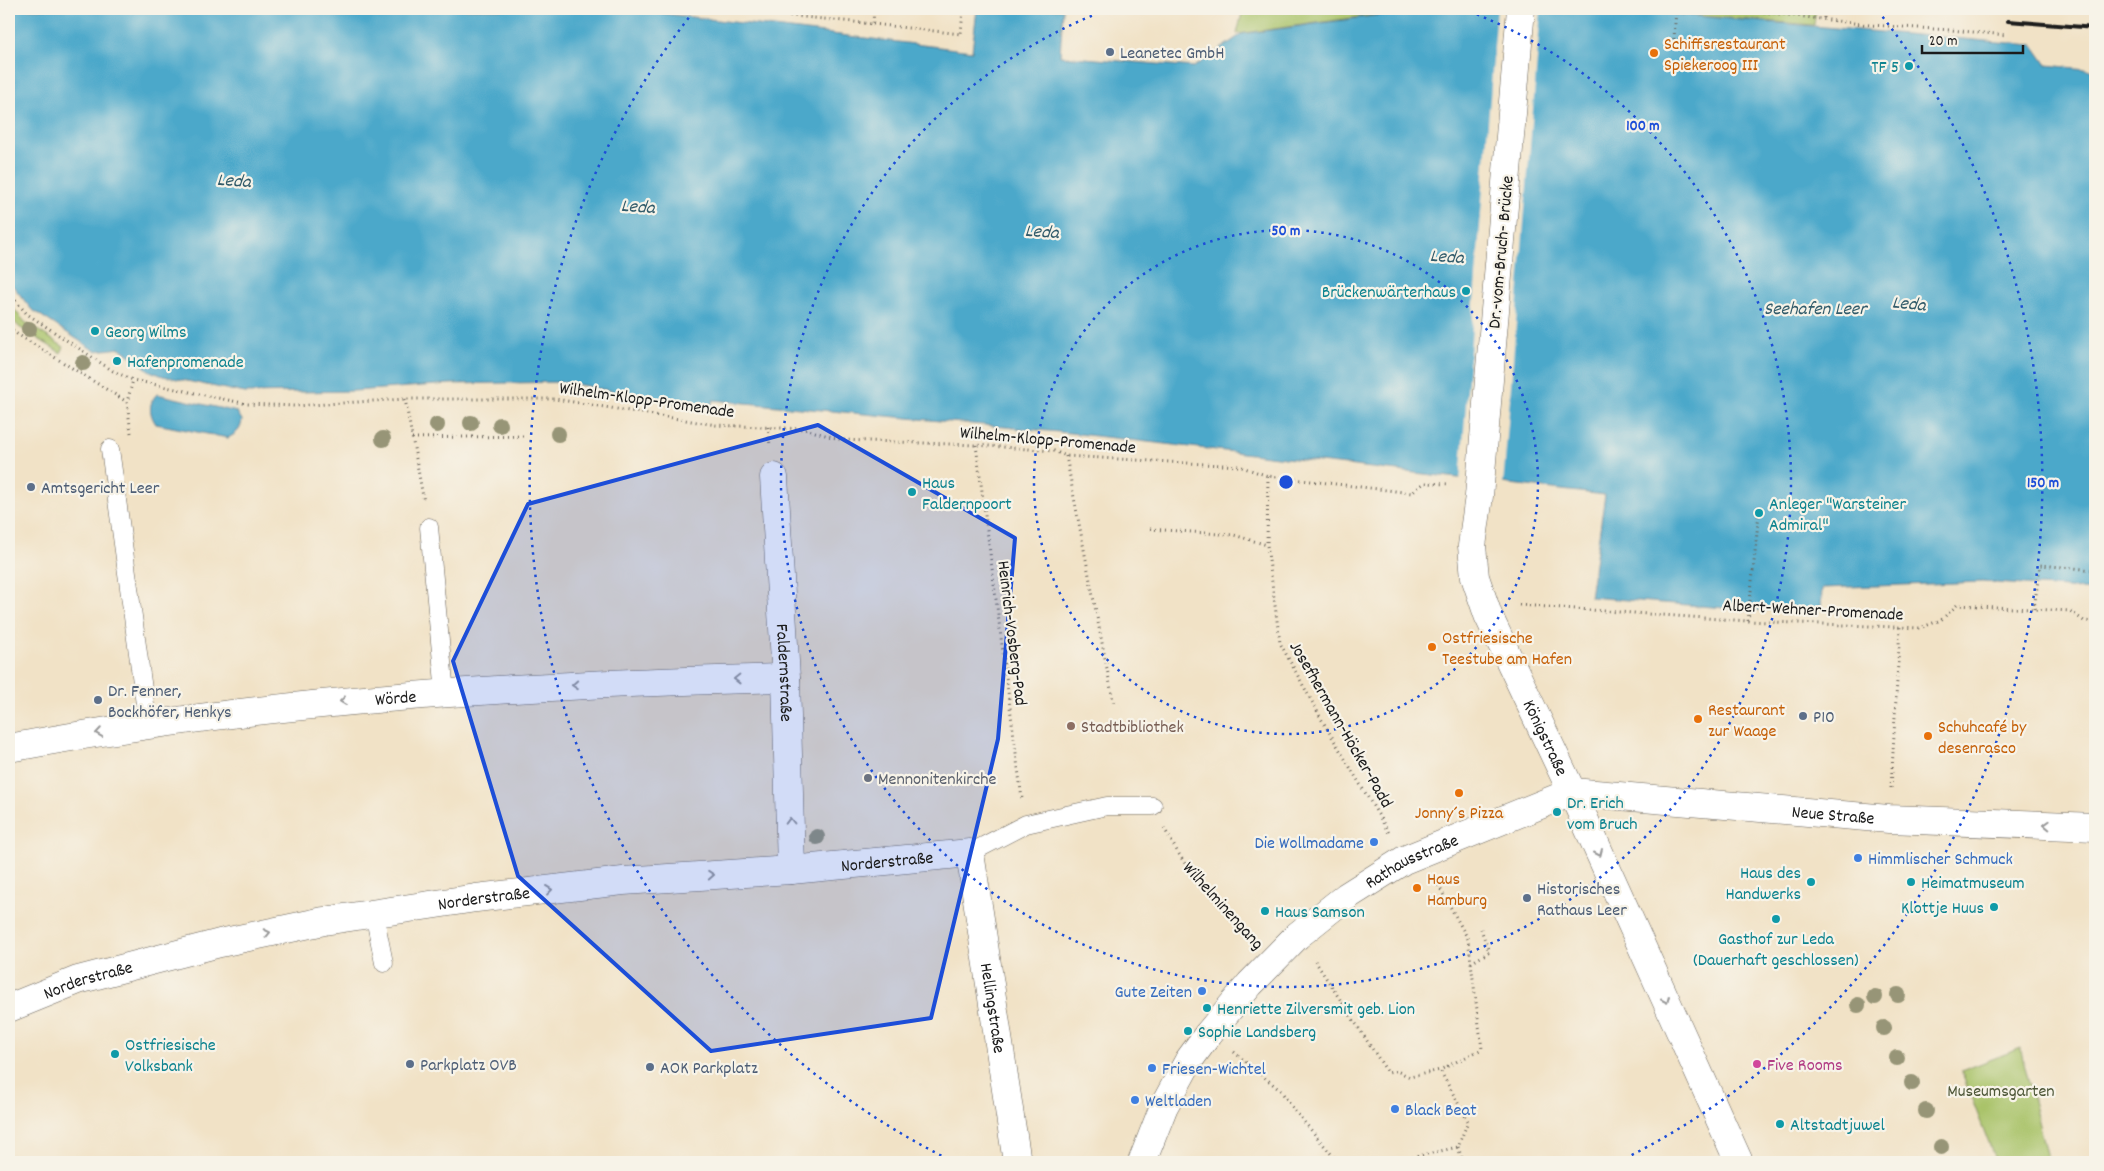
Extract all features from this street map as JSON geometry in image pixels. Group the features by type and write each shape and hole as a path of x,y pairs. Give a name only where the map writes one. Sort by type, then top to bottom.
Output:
{"street":[{"name":"Dr.-vom-Bruch- Brücke","path":"1478,496 1521,9"},
{"name":"Faldernstraße","path":"774,477 786,678 791,870"},
{"name":"Königstraße","path":"1478,496 1472,546 1476,577 1488,615 1572,792 1739,1162"},
{"name":"Wörde","path":"9,748 148,726 350,700 635,681 786,678"},
{"name":"Neue Straße","path":"1572,792 1889,819 2095,827"},
{"name":"Rathausstraße","path":"1142,1162 1164,1106 1190,1060 1209,1033 1274,959 1297,936 1347,896 1413,856 1572,792"},
{"name":"Norderstraße","path":"9,1008 78,980 220,943 324,921 476,898 624,881 791,870 970,853"},
{"name":"Hellingstraße","path":"970,853 1017,1162"}],"lane":[{"path":"110,449 148,726"},
{"path":"429,527 445,694"},
{"path":"970,853 1026,824 1107,806 1153,806"},
{"path":"374,913 384,963"}],"path":[{"path":"725,9 961,34 963,9"},
{"path":"873,24 874,9"},
{"path":"1674,39 1676,9"},
{"path":"1739,9 1870,25 2007,35"},
{"path":"1824,9 1824,18"},
{"name":"Wilhelm-Klopp-Promenade","path":"9,293 27,314 113,371 133,380 247,404 294,406 405,399 555,399 716,425 805,429 842,440 976,445 1054,451 1066,456 1239,466 1268,476 1412,493 1424,483"},
{"path":"9,326 16,334 127,402 133,380"},
{"path":"405,399 429,527"},
{"path":"412,438 525,436"},
{"name":"Heinrich-Vosberg-Pad","path":"976,445 1015,754 1026,824"},
{"path":"1066,456 1114,705"},
{"name":"Josefhermann-Höcker-Padd","path":"1268,476 1267,545 1280,642 1322,720 1468,939 1482,1048 1440,1070"},
{"path":"1748,621 1758,513"},
{"path":"1150,529 1234,535 1267,545"},
{"path":"2034,609 2040,565 2095,570"},
{"name":"Albert-Wehner-Promenade","path":"1519,605 1748,621 1920,628 1930,626 1941,620 1957,604 2070,611 2084,621 2095,622"},
{"path":"1889,819 1900,627"},
{"name":"Wilhelminengang","path":"1153,806 1176,852 1194,876 1274,959"},
{"path":"1471,963 1489,952 1481,929"},
{"path":"1297,936 1307,948 1388,1073 1396,1071 1410,1077 1440,1070 1468,1120 1458,1147 1463,1162"},
{"path":"1209,1033 1280,1091 1338,1162"},
{"path":"1392,1162 1458,1147"}],"highlighted area":[{"path":"818,425 1015,538 998,739 931,1018 711,1051 518,876 453,661 528,504"}],"green space":[{"path":"1243,9 1417,9 1237,34"},
{"path":"1614,9 1816,9 1814,25"},
{"path":"9,303 25,322 64,347 61,353 19,327 9,316"},
{"name":"Museumsgarten","path":"2021,1048 2048,1162 1996,1162 1961,1071"}],"water":[{"name":"Seehafen Leer","path":"9,9 626,9 972,51 977,9 1063,9 1060,56 1194,67 1242,34 1424,9 1614,9 2033,45 2047,65 2095,70 2095,590 1982,582 1822,588 1821,609 1749,610 1590,597 1605,495 1070,433 713,400 710,410 565,382 450,384 354,391 245,393 163,376 150,371 121,348 95,351 31,309 13,286 9,285"},
{"path":"157,394 237,412 242,420 240,429 228,438 156,424 152,416 151,405"}],"pier":[{"path":"1497,9 1541,9 1503,486 1460,481"}],"railway":[{"path":"2008,21 2095,28"}],"place":[{"name":"Leanetec GmbH","path":"1110,52"},
{"name":"Schiffsrestaurant Spiekeroog III","path":"1654,53"},
{"name":"TF 5","path":"1909,66"},
{"name":"Brückenwärterhaus","path":"1466,291"},
{"name":"Georg Wilms","path":"95,331"},
{"name":"Hafenpromenade","path":"117,361"},
{"name":"Amtsgericht Leer","path":"31,487"},
{"name":"Haus Faldernpoort","path":"912,492"},
{"name":"Anleger \"Warsteiner Admiral\"","path":"1759,513"},
{"name":"Ostfriesische Teestube am Hafen","path":"1432,647"},
{"name":"Dr. Fenner, Bockhöfer, Henkys","path":"98,700"},
{"name":"P10","path":"1803,716"},
{"name":"Restaurant zur Waage","path":"1698,719"},
{"name":"Stadtbibliothek","path":"1071,726"},
{"name":"Schuhcafé by desenrasco","path":"1928,736"},
{"name":"Mennonitenkirche","path":"868,778"},
{"name":"Jonny´s Pizza","path":"1459,793"},
{"name":"Dr. Erich vom Bruch","path":"1557,812"},
{"name":"Die Wollmadame","path":"1374,842"},
{"name":"Himmlischer Schmuck","path":"1858,858"},
{"name":"Haus des Handwerks","path":"1811,882"},
{"name":"Heimatmuseum","path":"1911,882"},
{"name":"Haus Hamburg","path":"1417,888"},
{"name":"Historisches Rathaus Leer","path":"1527,898"},
{"name":"Klottje Huus","path":"1994,907"},
{"name":"Haus Samson","path":"1265,911"},
{"name":"Gasthof zur Leda (Dauerhaft geschlossen)","path":"1776,919"},
{"name":"Gute Zeiten","path":"1202,991"},
{"name":"Henriette Zilversmit geb. Lion","path":"1207,1008"},
{"name":"Sophie Landsberg","path":"1188,1031"},
{"name":"Ostfriesische Volksbank","path":"115,1054"},
{"name":"Parkplatz OVB","path":"410,1064"},
{"name":"Five Rooms","path":"1757,1064"},
{"name":"AOK Parkplatz","path":"650,1067"},
{"name":"Friesen-Wichtel","path":"1152,1068"},
{"name":"Weltladen","path":"1135,1100"},
{"name":"Black Beat","path":"1395,1109"},
{"name":"Altstadtjuwel","path":"1780,1124"}],"water label":[{"name":"Leda","path":"234,179"},
{"name":"Leda","path":"638,205"},
{"name":"Leda","path":"1042,230"},
{"name":"Leda","path":"1447,255"},
{"name":"Leda","path":"1909,302"}]}
